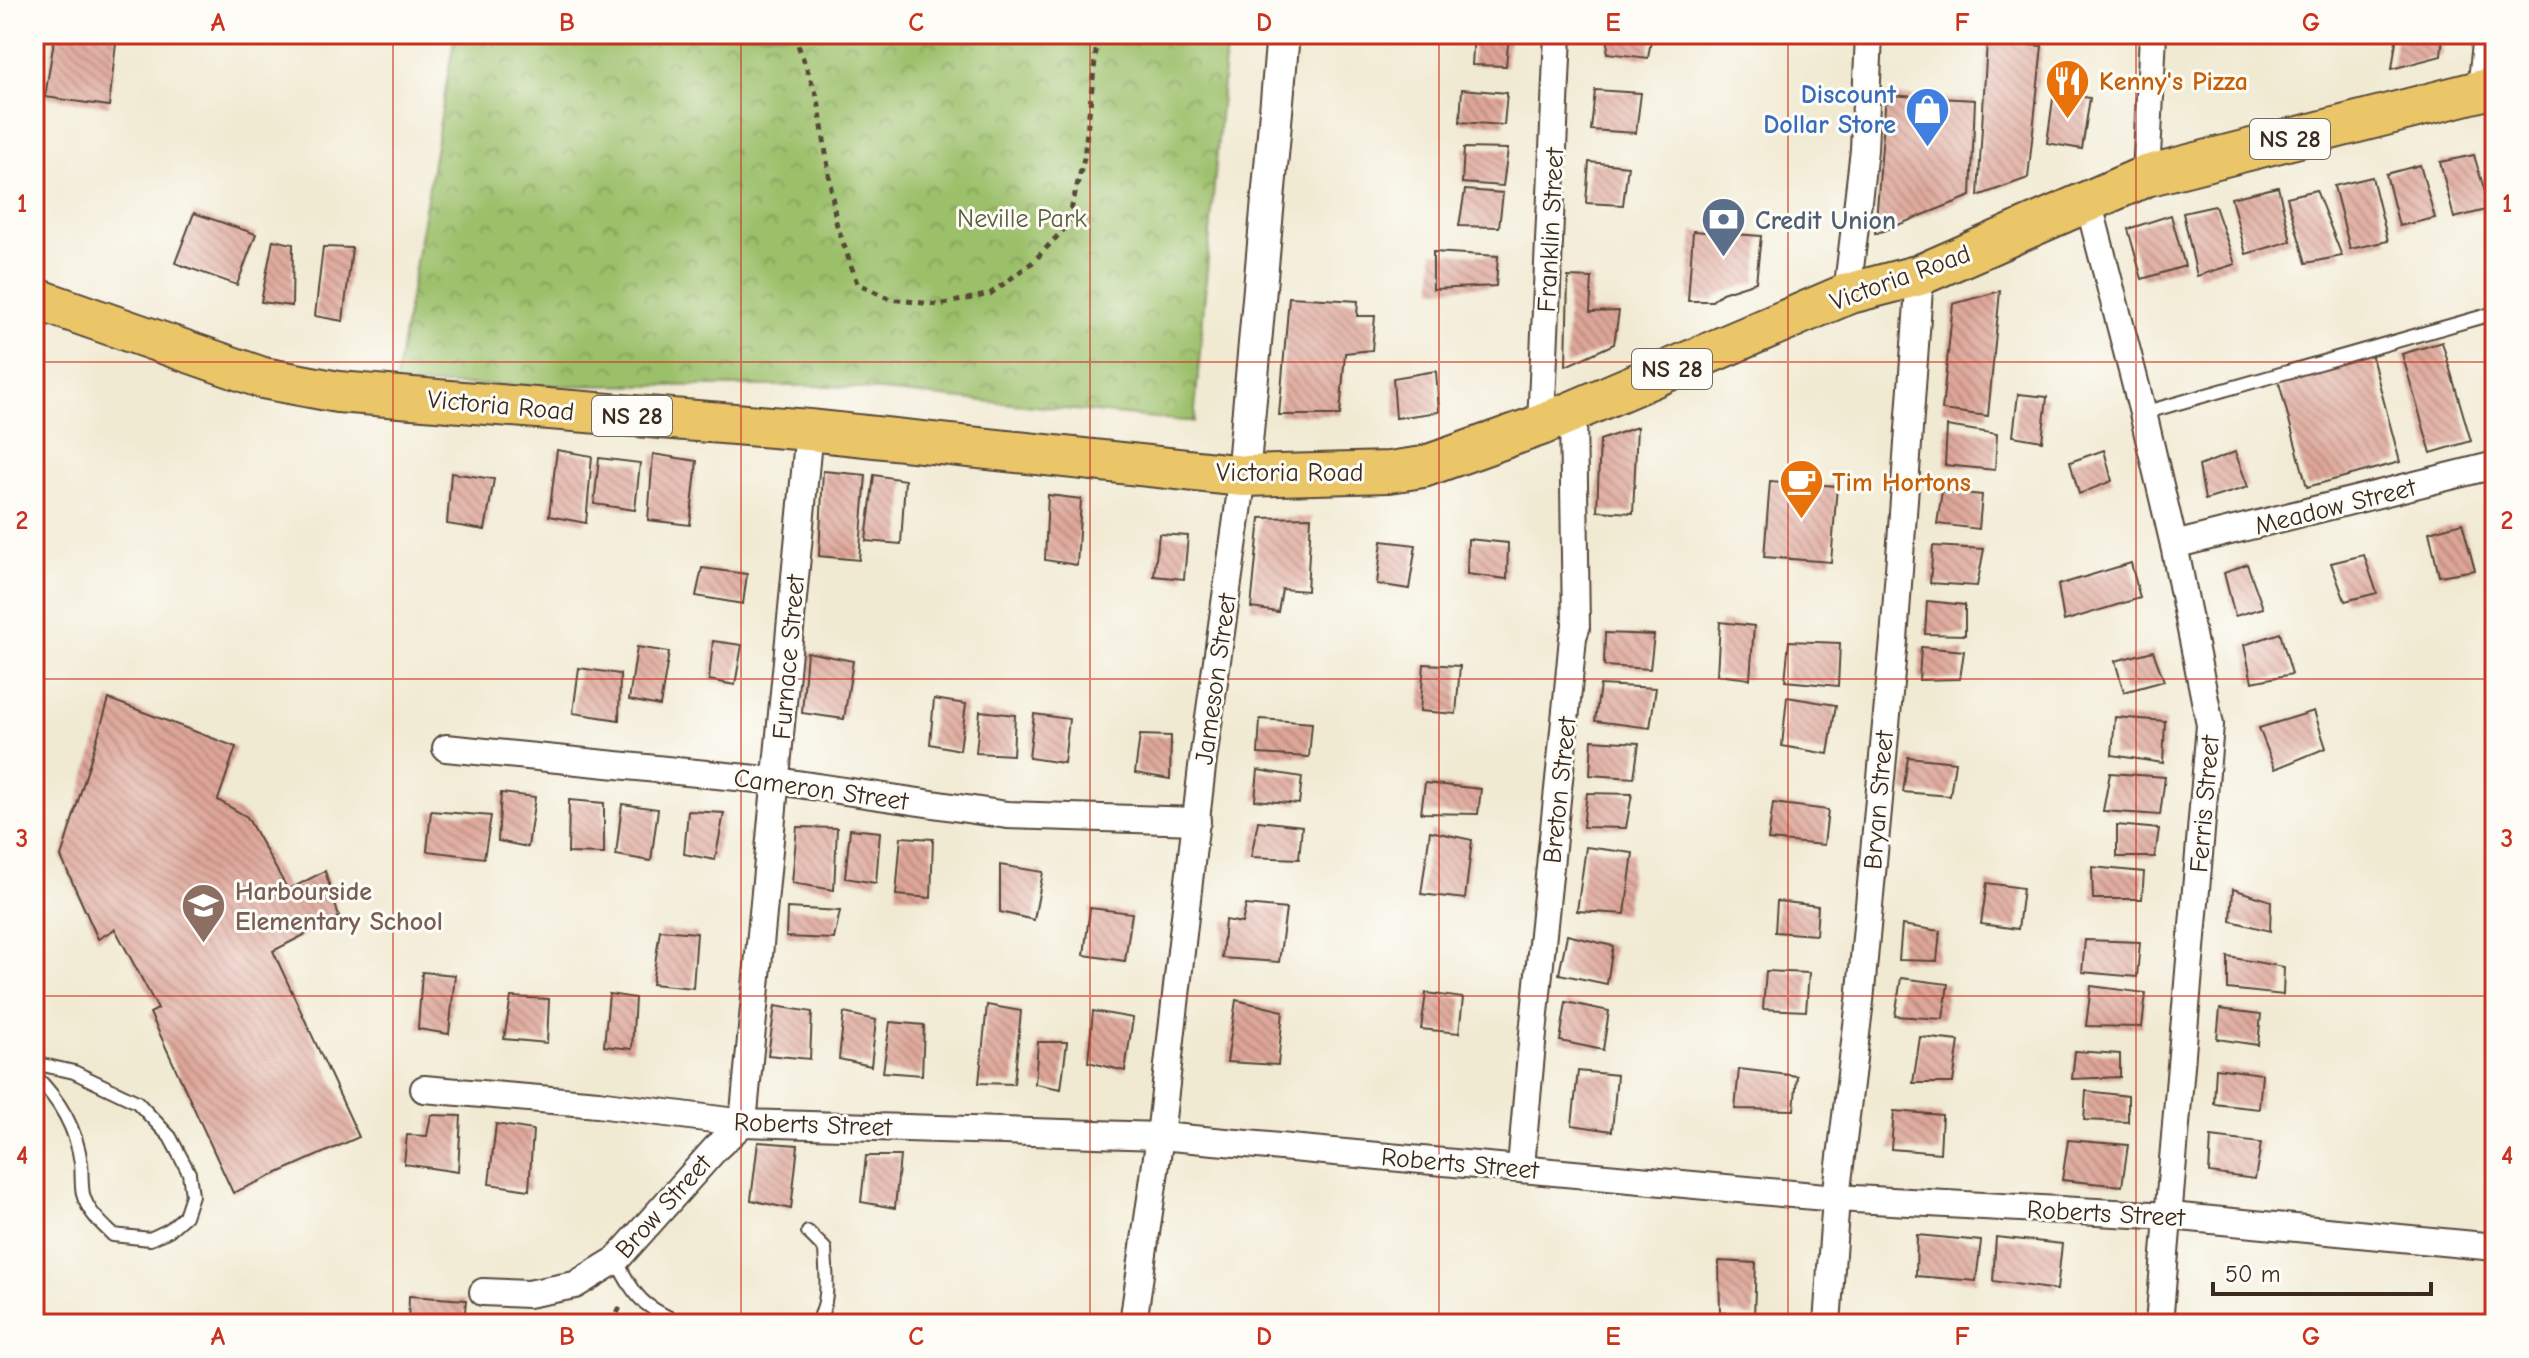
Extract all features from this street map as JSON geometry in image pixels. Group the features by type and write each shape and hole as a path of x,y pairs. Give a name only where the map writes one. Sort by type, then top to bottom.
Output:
{"main road":[{"name":"Victoria Road","path":"34,298 263,378 338,392 809,430 1243,476 1389,472 1423,467 1557,419 1847,294 1920,275 2146,176 2488,88"}],"street":[{"name":"Jameson Street","path":"1133,1323 1160,1136 1202,767 1243,476 1283,34"},
{"name":"Franklin Street","path":"1557,419 1558,34"},
{"path":"1847,294 1864,150 1869,34"},
{"path":"2146,176 2153,34"},
{"path":"2487,34 2488,88"},
{"name":"Ferris Street","path":"2088,201 2174,545 2210,725 2159,1324"},
{"name":"Bryan Street","path":"1827,1324 1836,1198 1860,1001 1894,640 1920,275"},
{"name":"Breton Street","path":"1521,1168 1534,1013 1576,628 1557,419"},
{"name":"Furnace Street","path":"743,1123 809,430"},
{"name":"Meadow Street","path":"2174,545 2495,465"},
{"name":"Cameron Street","path":"446,748 777,781 1007,815 1197,821"},
{"name":"Roberts Street","path":"424,1089 598,1104 743,1123 1160,1136 1836,1198 2170,1216 2495,1247"},
{"name":"Brow Street","path":"483,1292 528,1294 575,1285 616,1260 716,1148 743,1123"}],"lane":[{"path":"2143,413 2495,313"},
{"path":"34,1063 74,1072 137,1102 170,1137 189,1173 192,1195 185,1216 169,1230 150,1239 113,1235 90,1210 83,1194 81,1160 65,1113 55,1094 34,1075"},
{"path":"808,1232 825,1249 827,1284 822,1316 816,1324"},
{"path":"616,1260 629,1286 652,1311 683,1324"}],"path":[{"path":"794,34 818,99 836,222 857,283 890,299 939,305 990,294 1033,262 1067,226 1084,158 1098,34"},
{"path":"34,1317 47,1324"}],"green space":[{"name":"Neville Park","path":"455,34 1227,34 1194,422 832,386 395,385"}],"building":[{"path":"55,34 117,34 109,106 45,97"},
{"path":"1474,34 1509,34 1506,66 1472,65"},
{"path":"1609,34 1652,34 1648,58 1607,53"},
{"path":"2397,34 2443,34 2441,56 2392,69"},
{"path":"1987,41 2042,46 2028,178 1978,196"},
{"path":"1462,89 1507,93 1504,125 1460,122"},
{"path":"1595,90 1641,93 1636,133 1591,130"},
{"name":"Kenny's Pizza","path":"2054,92 2090,98 2082,149 2047,143"},
{"name":"Discount Dollar Store","path":"1886,95 1975,100 1971,196 1875,234"},
{"path":"1464,148 1508,149 1503,186 1462,183"},
{"path":"2474,155 2490,209 2454,218 2440,162"},
{"path":"1589,162 1628,166 1623,205 1586,203"},
{"path":"2420,165 2435,218 2399,226 2386,174"},
{"path":"2372,177 2388,241 2350,249 2334,186"},
{"path":"2278,187 2291,241 2246,254 2231,198"},
{"path":"1465,190 1503,193 1499,227 1459,226"},
{"path":"2316,190 2342,256 2306,263 2287,197"},
{"path":"2215,206 2235,264 2197,276 2183,213"},
{"path":"194,213 256,234 237,285 175,263"},
{"path":"2171,215 2185,266 2142,279 2128,229"},
{"name":"Credit Union","path":"1693,231 1761,236 1756,282 1722,293 1712,301 1688,301"},
{"path":"273,240 293,244 292,306 261,302"},
{"path":"323,247 352,248 343,321 315,316"},
{"path":"1433,252 1498,256 1496,286 1433,289"},
{"path":"1568,277 1592,278 1590,312 1619,311 1614,344 1566,366"},
{"path":"2000,291 1988,416 1942,410 1953,304"},
{"path":"1289,297 1358,301 1357,316 1375,316 1372,350 1345,353 1340,415 1279,415"},
{"path":"2442,342 2471,441 2431,453 2402,354"},
{"path":"2371,353 2400,462 2307,487 2278,379"},
{"path":"1436,371 1439,412 1396,418 1393,378"},
{"path":"2018,394 2047,397 2042,441 2013,436"},
{"path":"1947,426 1997,434 1995,470 1945,465"},
{"path":"1637,427 1633,513 1597,511 1600,440"},
{"path":"557,450 592,456 586,523 549,516"},
{"path":"2104,450 2112,481 2079,494 2070,462"},
{"path":"2235,452 2248,487 2205,500 2199,466"},
{"path":"653,454 697,461 690,525 648,520"},
{"path":"599,458 640,463 635,510 594,504"},
{"path":"823,471 866,475 859,560 819,556"},
{"path":"451,473 494,479 485,530 447,524"},
{"path":"874,475 905,480 901,544 866,541"},
{"name":"Tim Hortons","path":"1770,481 1837,486 1831,562 1764,557"},
{"path":"1942,491 1982,495 1979,529 1937,524"},
{"path":"1048,495 1081,499 1077,565 1045,560"},
{"path":"1311,517 1307,591 1282,589 1278,612 1251,608 1260,518"},
{"path":"2462,523 2475,570 2439,576 2429,532"},
{"path":"2495,523 2495,563 2492,564 2488,525"},
{"path":"1159,534 1188,536 1184,579 1154,576"},
{"path":"1468,539 1508,543 1507,579 1467,574"},
{"path":"1382,541 1416,545 1409,589 1377,584"},
{"path":"1933,546 1984,549 1977,586 1930,583"},
{"path":"2364,555 2377,593 2345,601 2331,563"},
{"path":"2131,563 2140,598 2064,621 2058,585"},
{"path":"2247,564 2263,608 2235,616 2224,573"},
{"path":"702,568 747,574 743,604 696,596"},
{"path":"1927,601 1965,605 1965,635 1925,634"},
{"path":"1720,622 1754,626 1750,679 1717,675"},
{"path":"1605,633 1654,635 1650,669 1604,666"},
{"path":"2280,633 2292,674 2252,682 2244,645"},
{"path":"713,641 742,645 735,685 709,680"},
{"path":"1789,641 1840,643 1838,686 1785,681"},
{"path":"637,647 669,652 660,706 629,700"},
{"path":"1921,647 1964,651 1960,679 1919,680"},
{"path":"2153,651 2164,681 2124,692 2115,661"},
{"path":"807,652 853,661 844,719 802,713"},
{"path":"1424,664 1460,666 1456,714 1420,711"},
{"path":"579,668 620,674 619,720 573,713"},
{"path":"1600,685 1656,688 1650,728 1595,721"},
{"path":"1787,697 1836,705 1828,754 1782,746"},
{"name":"Harbourside Elementary School","path":"109,699 236,747 218,800 247,817 288,890 325,871 339,917 273,951 359,1137 233,1193 150,1013 158,1009 115,929 98,939 61,857"},
{"path":"934,699 966,704 960,750 930,744"},
{"path":"980,711 1015,715 1013,755 976,753"},
{"path":"2314,711 2326,748 2275,769 2259,728"},
{"path":"1034,714 1069,719 1064,763 1029,758"},
{"path":"2115,717 2165,721 2163,763 2112,755"},
{"path":"1260,719 1312,723 1309,757 1258,754"},
{"path":"1140,735 1171,736 1170,779 1135,773"},
{"path":"1592,740 1639,743 1634,778 1590,775"},
{"path":"1908,757 1955,762 1950,796 1903,792"},
{"path":"1258,770 1302,777 1299,804 1255,800"},
{"path":"2110,773 2165,777 2160,815 2103,811"},
{"path":"1425,783 1481,789 1478,814 1421,813"},
{"path":"501,793 535,797 528,847 498,841"},
{"path":"1587,793 1632,794 1626,828 1583,827"},
{"path":"569,800 604,803 604,854 568,853"},
{"path":"1773,803 1828,810 1824,845 1768,840"},
{"path":"622,804 658,809 651,861 616,855"},
{"path":"431,811 491,816 484,858 427,851"},
{"path":"688,811 724,813 715,860 684,854"},
{"path":"1258,821 1302,826 1299,859 1251,857"},
{"path":"2117,825 2159,829 2155,857 2117,857"},
{"path":"797,827 837,828 834,890 792,883"},
{"path":"850,829 880,832 876,883 845,878"},
{"path":"1430,831 1472,840 1465,899 1421,894"},
{"path":"901,837 933,839 931,898 896,895"},
{"path":"1586,847 1633,853 1625,914 1577,911"},
{"path":"1000,865 1043,872 1034,920 1000,912"},
{"path":"2092,867 2144,872 2142,899 2093,899"},
{"path":"1987,883 2023,888 2018,929 1981,924"},
{"path":"2233,889 2271,901 2270,931 2231,921"},
{"path":"1777,901 1818,906 1816,935 1775,932"},
{"path":"1246,905 1286,909 1279,962 1222,958 1225,920 1242,923"},
{"path":"787,908 840,911 834,939 786,937"},
{"path":"1090,908 1132,913 1125,961 1084,955"},
{"path":"1902,925 1940,931 1937,961 1899,960"},
{"path":"660,930 697,933 693,988 652,984"},
{"path":"1567,935 1613,946 1607,984 1559,974"},
{"path":"2085,940 2140,942 2137,977 2082,972"},
{"path":"2228,957 2284,967 2283,995 2228,989"},
{"path":"1766,971 1809,973 1806,1011 1763,1009"},
{"path":"422,972 455,975 449,1034 418,1029"},
{"path":"1901,978 1948,984 1943,1019 1895,1016"},
{"path":"2091,986 2146,993 2142,1027 2086,1026"},
{"path":"1426,993 1463,998 1459,1033 1421,1029"},
{"path":"609,994 635,998 632,1049 604,1046"},
{"path":"511,997 549,999 547,1043 504,1039"},
{"path":"1236,1000 1283,1011 1278,1065 1227,1062"},
{"path":"1566,1002 1609,1011 1603,1050 1560,1041"},
{"path":"987,1005 1021,1011 1014,1084 979,1083"},
{"path":"775,1006 812,1012 810,1059 768,1055"},
{"path":"2220,1009 2261,1014 2258,1045 2217,1039"},
{"path":"1093,1011 1133,1018 1125,1071 1088,1062"},
{"path":"844,1013 876,1020 871,1066 839,1059"},
{"path":"890,1022 924,1025 922,1075 883,1072"},
{"path":"1920,1037 1959,1041 1953,1083 1913,1083"},
{"path":"1038,1042 1067,1042 1061,1089 1035,1084"},
{"path":"2075,1051 2120,1054 2120,1077 2072,1079"},
{"path":"2216,1068 2262,1074 2259,1109 2214,1104"},
{"path":"1739,1069 1797,1076 1794,1110 1735,1109"},
{"path":"1578,1071 1617,1075 1612,1131 1572,1125"},
{"path":"2086,1091 2128,1096 2128,1122 2084,1120"},
{"path":"1894,1111 1942,1115 1940,1153 1891,1149"},
{"path":"431,1115 461,1116 458,1172 404,1164 407,1135 427,1136"},
{"path":"496,1124 533,1130 529,1190 489,1184"},
{"path":"2211,1137 2261,1143 2255,1179 2209,1173"},
{"path":"2068,1140 2128,1145 2122,1186 2062,1180"},
{"path":"758,1142 798,1145 791,1209 751,1200"},
{"path":"866,1156 900,1156 895,1208 861,1202"},
{"path":"1917,1235 1981,1241 1976,1281 1916,1276"},
{"path":"1996,1237 2062,1244 2057,1290 1993,1281"},
{"path":"1719,1261 1756,1263 1754,1316 1720,1312"},
{"path":"409,1296 466,1300 464,1324 408,1324"}],"place":[{"name":"Kenny's Pizza","path":"2068,120"},
{"name":"Discount Dollar Store","path":"1927,148"},
{"name":"Credit Union","path":"1724,259"},
{"name":"Tim Hortons","path":"1801,521"},
{"name":"Harbourside Elementary School","path":"204,945"}]}
